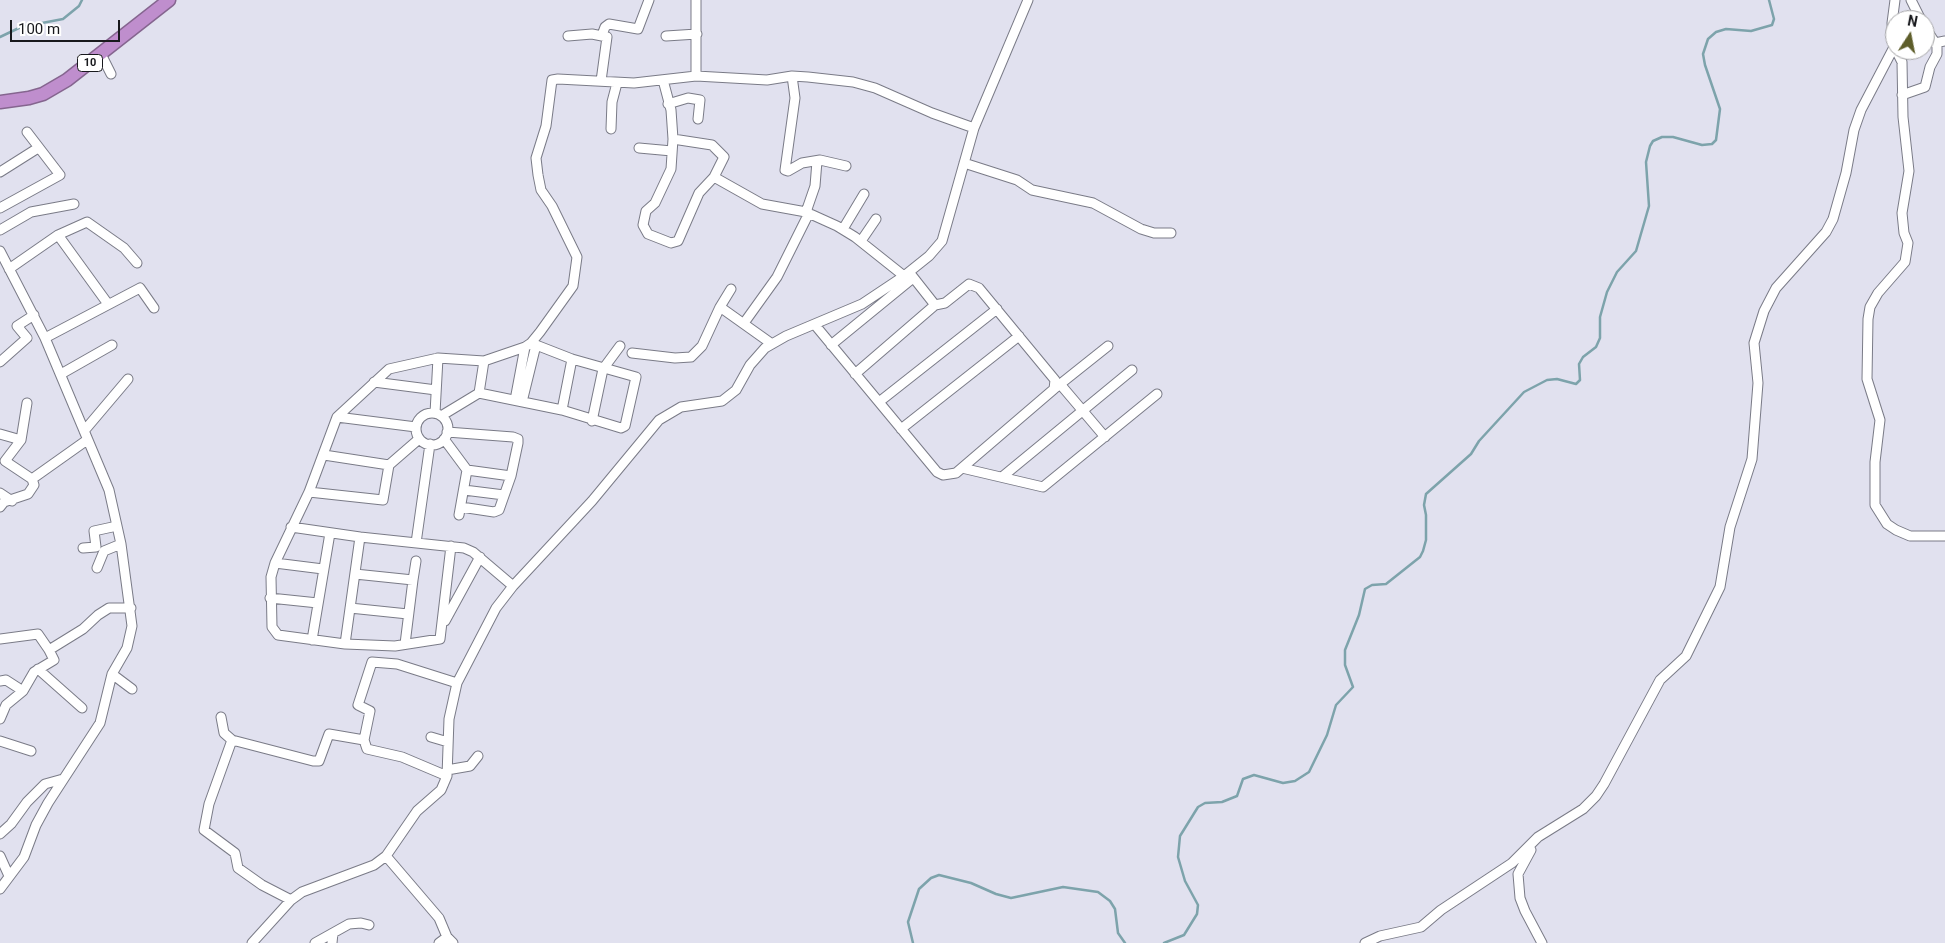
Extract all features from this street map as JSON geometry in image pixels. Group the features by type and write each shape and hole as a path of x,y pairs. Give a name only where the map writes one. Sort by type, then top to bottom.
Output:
{"highway":[{"name":"10","path":"0,102 43,94 67,80 169,0"}],"street":[{"path":"602,35 605,27 609,24 638,29 649,0"},
{"path":"696,0 696,76"},
{"path":"831,345 909,276 942,241 974,128 1028,0"},
{"path":"666,36 697,34"},
{"path":"568,36 602,35 607,38 601,81"},
{"path":"1935,58 1937,54 1935,43 1945,41"},
{"path":"100,54 111,74"},
{"path":"1365,943 1380,936 1421,927 1441,910 1512,863 1544,834 1583,809 1596,796 1660,680 1686,656 1720,587 1730,526 1752,459 1758,383 1754,343 1764,311 1776,288 1826,232 1833,220 1846,173 1854,130 1861,110 1889,60"},
{"path":"1901,60 1902,96 1909,171 1902,221 1908,243 1902,266 1872,300 1868,318 1867,379 1880,420 1875,462 1875,505 1887,524 1896,530 1910,536 1945,536"},
{"path":"1902,96 1925,87 1934,60"},
{"path":"518,401 531,345 573,286 578,264 573,248 552,206 541,190 538,174 536,158 546,126 550,83 558,79 617,83 696,76 744,77 767,80 792,76 853,82 875,88 932,113 974,128"},
{"path":"792,76 795,98 785,170 788,171 802,163 817,161 829,161 846,166"},
{"path":"663,80 673,139 670,171 656,204 646,211 643,223 648,234 671,243 678,241 699,193 714,177 724,157 716,147 700,141 673,139"},
{"path":"611,129 612,102 617,83"},
{"path":"668,104 688,98 700,100 698,119"},
{"path":"0,208 60,175 27,132"},
{"path":"0,172 38,148"},
{"path":"639,148 672,152"},
{"path":"744,323 777,277 808,212 815,186 817,161"},
{"path":"964,163 1017,180 1032,190 1093,204 1141,229 1154,233 1171,233"},
{"path":"714,177 762,204 808,212 843,230 909,276 935,305"},
{"path":"843,230 864,194"},
{"path":"0,230 31,212 74,204"},
{"path":"861,242 876,219"},
{"path":"9,269 58,236 87,222 124,248 137,263"},
{"path":"58,236 108,304"},
{"path":"0,252 45,338 109,490 121,544 131,608 130,639 112,674 100,723 42,813 24,857 0,889"},
{"path":"252,943 291,900 307,890 374,865 386,856 419,808 441,790 447,773 450,719 457,683 496,608 513,586 592,501 659,420 680,407 722,401 736,390 750,365 772,344 862,304 909,276"},
{"path":"855,374 935,305 945,303 963,287 973,284 1052,375 1057,387 1083,410 1105,436"},
{"path":"45,338 140,288 154,308"},
{"path":"632,353 675,358 691,357 702,346 720,307 731,289"},
{"path":"720,307 772,344"},
{"path":"878,402 996,309"},
{"path":"0,362 27,338 17,326 34,315"},
{"path":"815,325 937,472 949,475 962,468 1108,346"},
{"path":"901,429 1020,336"},
{"path":"61,374 112,345"},
{"path":"430,444 420,439 416,427 422,416 438,415 479,393 562,410 621,428 625,426 636,380 634,375 603,369 531,345 484,361 438,358 389,369 337,417 309,492 274,563 270,577 270,598 274,631 278,635 345,644 405,644 438,640 441,637 443,624 451,546"},
{"path":"592,420 603,369 620,346"},
{"path":"430,444 446,435 516,438 518,443 511,476 498,512 460,511 468,470 446,435 446,423 438,415 436,390 438,358"},
{"path":"562,410 572,359"},
{"path":"479,393 484,361"},
{"path":"1002,477 1132,370"},
{"path":"84,431 128,379"},
{"path":"374,382 436,390"},
{"path":"962,468 1043,487 1157,394"},
{"path":"0,507 4,502 12,501 32,490 34,485 32,479 3,465 21,440 27,403"},
{"path":"337,417 416,427"},
{"path":"0,434 21,440"},
{"path":"309,492 381,501 385,498 389,465 420,439"},
{"path":"32,479 88,440"},
{"path":"416,543 430,444"},
{"path":"324,455 389,465"},
{"path":"468,470 511,476"},
{"path":"464,490 504,495"},
{"path":"0,493 12,501"},
{"path":"83,548 96,547 94,531 117,526"},
{"path":"291,527 360,537 464,548 480,557 513,586"},
{"path":"312,640 330,532"},
{"path":"345,644 360,537"},
{"path":"97,568 104,552 121,544"},
{"path":"443,624 480,557"},
{"path":"405,644 416,561"},
{"path":"274,563 323,569"},
{"path":"354,574 413,580"},
{"path":"270,598 318,603"},
{"path":"49,650 78,632 109,608 131,608"},
{"path":"350,608 408,614"},
{"path":"0,640 38,634 54,660 38,669 31,676 23,691 6,705 0,719"},
{"path":"457,683 397,664 372,662 358,705 370,711 364,740 369,750 402,757 447,773 470,766 478,756"},
{"path":"38,669 82,708"},
{"path":"112,674 132,689"},
{"path":"0,681 6,680 23,691"},
{"path":"221,717 224,733 232,740 317,761 330,734 364,740"},
{"path":"431,738 448,742"},
{"path":"232,740 209,804 204,830 235,853 238,868 262,885 291,900"},
{"path":"0,742 31,752"},
{"path":"0,834 45,784 64,779"},
{"path":"1542,943 1520,898 1518,874 1523,861 1544,834"},
{"path":"0,856 9,876"},
{"path":"386,856 439,918 450,940 439,943"},
{"path":"316,943 355,923 369,925"},
{"path":"332,943 333,933"}],"waterway":[{"path":"0,37 21,27 63,19 79,6 82,0"},
{"path":"1164,943 1184,935 1197,914 1198,905 1185,881 1178,857 1180,836 1198,807 1205,803 1222,802 1237,796 1243,779 1254,775 1283,783 1295,781 1309,772 1327,735 1336,705 1353,687 1345,665 1345,650 1359,615 1365,589 1372,585 1386,584 1420,557 1426,540 1424,505 1426,494 1471,454 1479,441 1524,392 1547,380 1557,379 1576,384 1580,380 1579,364 1583,357 1596,347 1600,338 1600,317 1607,292 1617,272 1636,251 1649,206 1646,162 1650,146 1653,141 1662,137 1673,137 1702,145 1712,144 1716,140 1720,109 1703,54 1708,39 1716,32 1726,29 1751,31 1772,25 1774,19 1769,0"},
{"path":"913,943 908,922 919,889 931,878 939,875 971,883 996,894 1011,898 1063,887 1098,892 1110,901 1115,909 1118,933 1125,943"}]}
